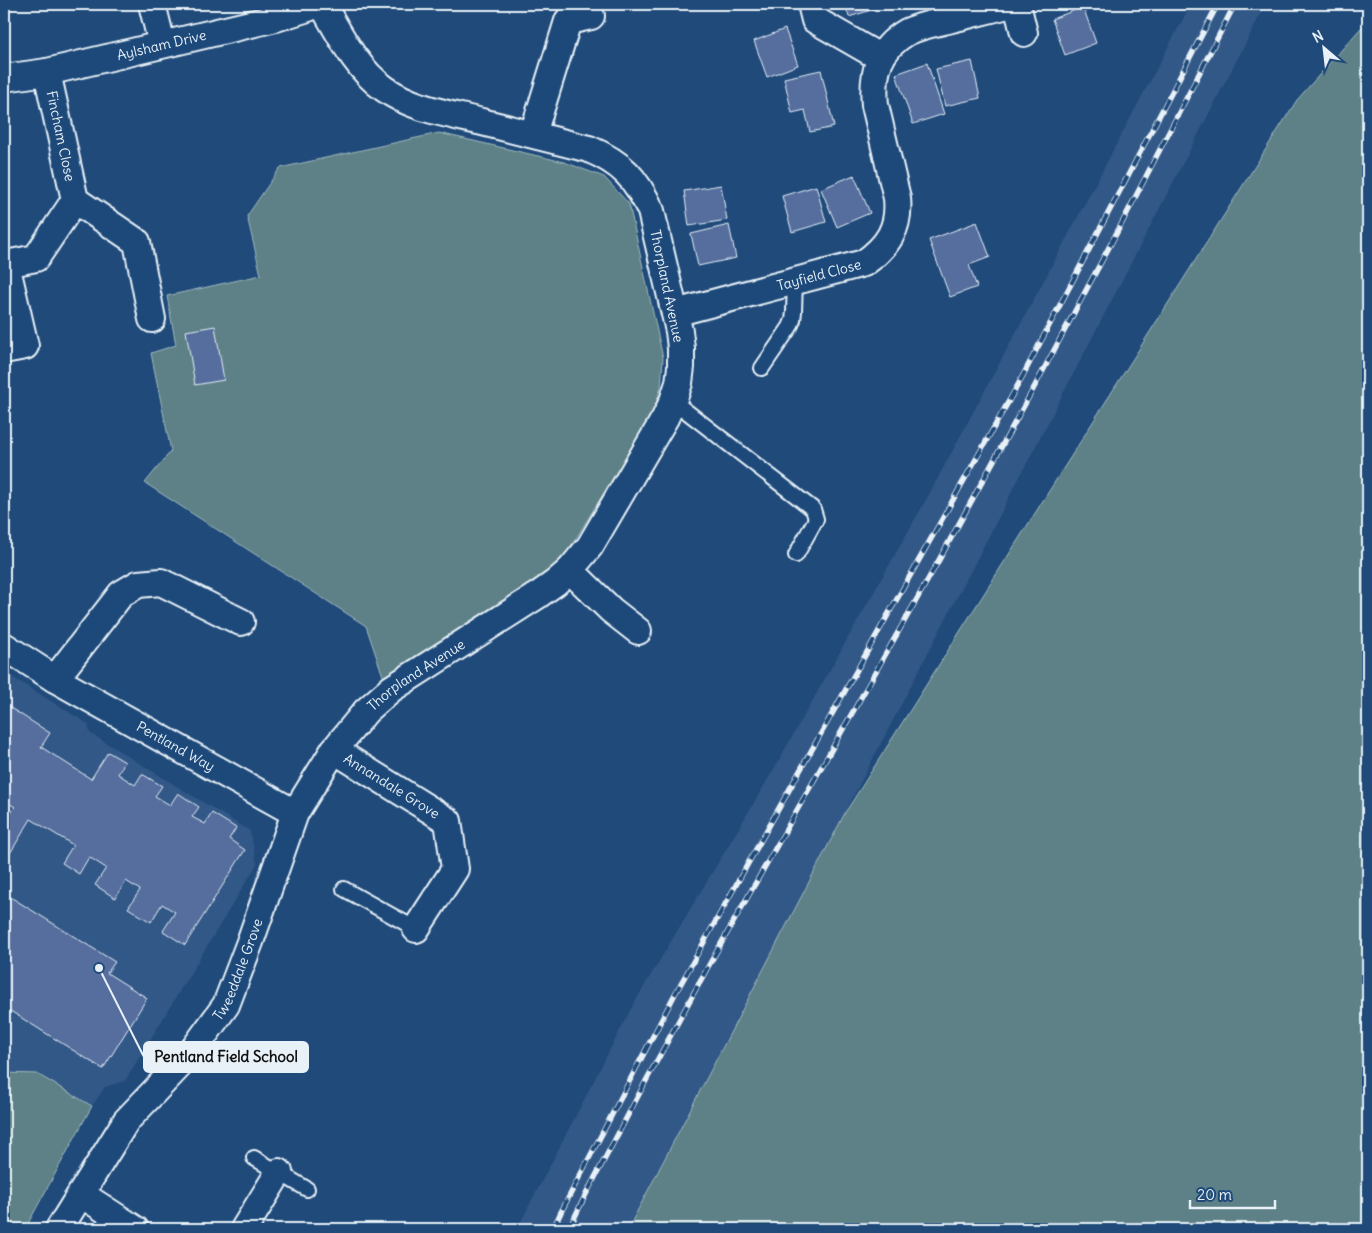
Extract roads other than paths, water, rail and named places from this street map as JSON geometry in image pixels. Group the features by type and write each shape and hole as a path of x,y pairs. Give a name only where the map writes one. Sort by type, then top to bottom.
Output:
{"street":[{"path":"152,4 162,44"},
{"name":"Aylsham Drive","path":"4,78 46,72 276,18 320,4"},
{"name":"Thorpland Avenue","path":"295,813 334,750 366,711 391,689 538,594 570,570 590,546 665,418 679,383 681,367 679,332 651,211 633,179 606,156 589,149 435,110 400,98 385,89 361,66 320,4"},
{"path":"811,4 815,20 880,58"},
{"name":"Tayfield Close","path":"675,313 864,263 880,251 892,235 898,210 897,198 875,105 874,79 880,58 887,48 908,32 923,26 1012,4"},
{"path":"1017,4 1024,33"},
{"path":"533,134 568,21 591,16"},
{"name":"Fincham Close","path":"46,72 75,200 137,242 152,319"},
{"name":"Fincham Close","path":"4,350 25,346 6,264 36,258 75,200"},
{"path":"570,570 611,610 638,631"},
{"path":"55,679 121,594 138,584 160,582 241,622"},
{"name":"Pentland Way","path":"4,646 55,679 295,813"},
{"name":"Annandale Grove","path":"334,750 448,821 455,869 416,929"},
{"name":"Tweeddale Grove","path":"59,1229 126,1121 191,1053 226,1005 295,813"},
{"path":"244,1229 279,1172"},
{"path":"82,1194 135,1229"}],"lane":[{"path":"762,368 793,320 795,281"},
{"path":"673,401 814,509 816,518 796,556"},
{"path":"344,889 416,929"},
{"path":"254,1158 307,1189"}],"railway":[{"path":"553,1229 675,994 1019,383 1218,4"},
{"path":"569,1229 709,965 934,569 1036,384 1235,4"}],"place":[{"name":"Pentland Field School","path":"99,968"}]}
